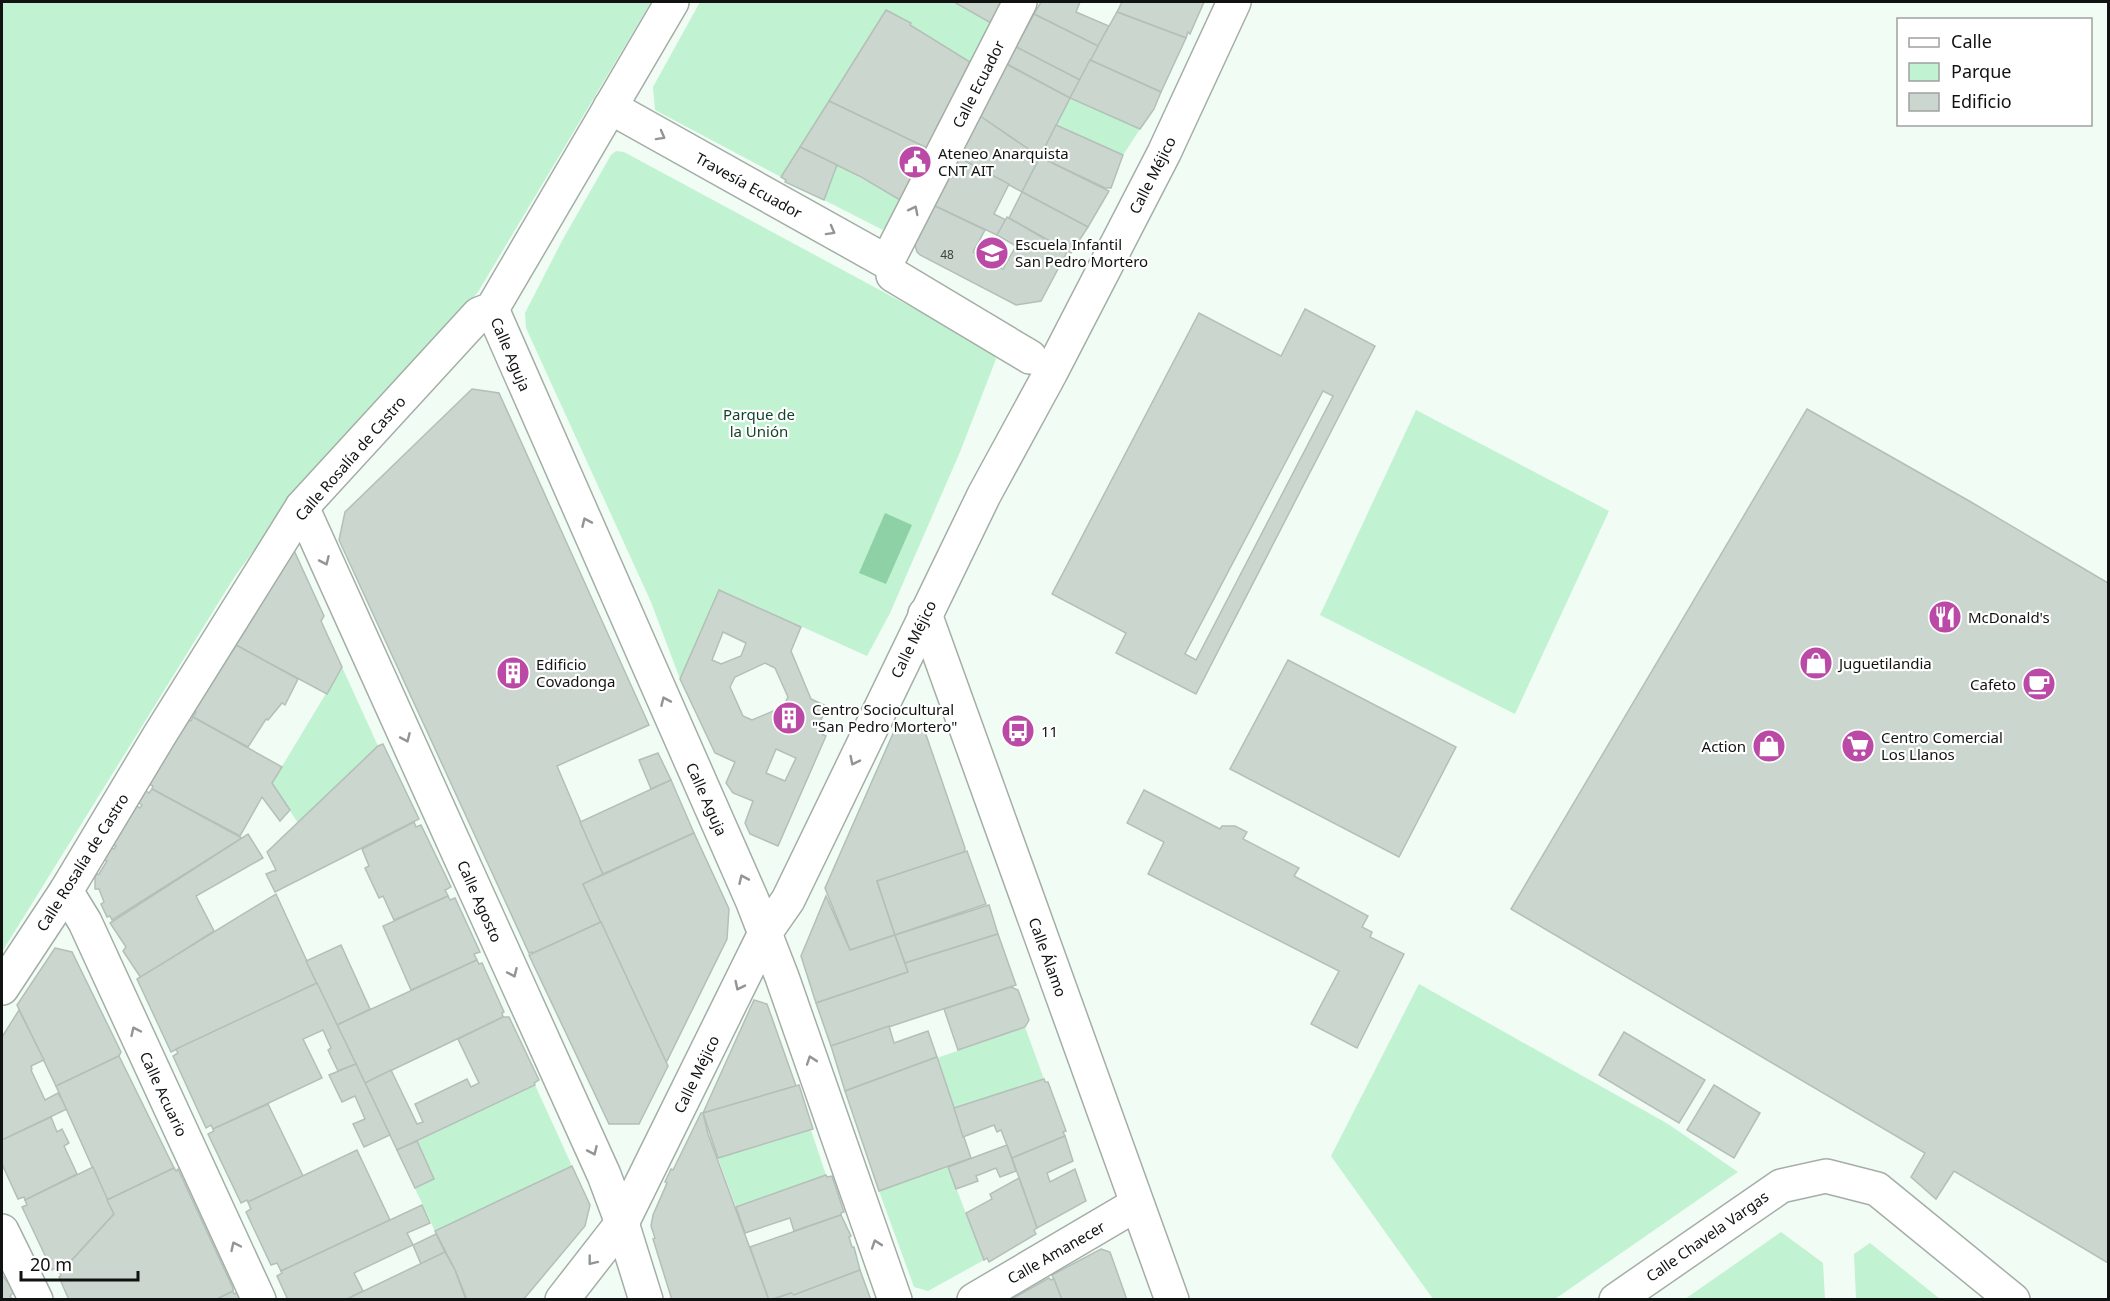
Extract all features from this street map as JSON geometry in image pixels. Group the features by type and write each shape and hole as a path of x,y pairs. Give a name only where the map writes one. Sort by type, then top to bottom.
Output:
{"street":[{"name":"Calle Rosalía de Castro","path":"2,988 66,891 159,736 302,507 479,314 492,309 672,2"},
{"name":"Calle Ecuador","path":"890,268 1020,2"},
{"name":"Calle Méjico","path":"562,1299 622,1223 765,933 788,900 984,495 1051,372 1164,153 1234,2"},
{"name":"Travesía Ecuador","path":"610,106 890,268 1030,357"},
{"name":"Calle Aguja","path":"492,309 765,933 895,1299"},
{"name":"Calle Agosto","path":"302,507 599,1164 622,1223 646,1299"},
{"name":"Calle Álamo","path":"925,614 1172,1299"},
{"name":"Calle Acuario","path":"66,891 85,922 259,1299"},
{"name":"Calle Chavela Vargas","path":"1616,1299 1781,1186 1826,1176 1876,1190 2013,1299"},
{"name":"Calle Amanecer","path":"974,1299 1137,1204"},
{"path":"2,1230 36,1299"}],"green space":[{"path":"2,2 651,2 478,292 299,489 235,576 2,952"},
{"path":"700,2 954,2 991,23 970,62 886,10 781,177 655,110 653,87"},
{"path":"1070,98 1140,129 1123,155 1056,125"},
{"name":"Parque de la Unión","path":"616,151 624,152 991,350 996,359 960,452 890,613 867,656 720,590 680,679 651,602 526,328 525,313 563,239 611,155"},
{"path":"837,165 900,200 883,230 824,200"},
{"path":"1416,410 1609,511 1515,714 1320,615"},
{"path":"342,667 378,746 298,823 272,783"},
{"path":"1419,984 1668,1124 1738,1172 1555,1299 1433,1299 1331,1156"},
{"path":"1025,1027 1044,1079 954,1108 937,1058"},
{"path":"535,1085 572,1166 435,1231 397,1150"},
{"path":"811,1130 826,1175 736,1207 718,1158"},
{"path":"948,1167 984,1260 928,1291 914,1287 879,1191"},
{"path":"1781,1232 1823,1263 1825,1299 1685,1299"},
{"path":"1870,1243 1940,1299 1856,1299 1854,1254"}],"shaded area":[{"path":"885,513 912,525 886,584 859,573"}],"building":[{"path":"954,2 1003,2 991,23"},
{"path":"1041,2 1080,2 1076,12 1109,26 1098,46 1034,14"},
{"path":"1122,2 1204,2 1186,38 1117,12"},
{"path":"886,10 911,23 910,25 970,62 927,148 829,101"},
{"path":"1117,12 1186,38 1161,92 1090,60"},
{"path":"1034,14 1098,46 1080,80 1016,47"},
{"path":"1016,47 1080,80 1070,98 1007,64"},
{"path":"1090,60 1161,92 1154,109 1140,129 1070,98"},
{"path":"1002,62 1070,98 1040,157 980,116"},
{"path":"829,101 927,148 900,200 861,177 800,147"},
{"path":"980,116 1040,157 1022,192 958,157"},
{"path":"1056,125 1123,155 1111,188 1105,188 1040,157"},
{"path":"800,147 837,165 824,200 785,182 786,180 781,177"},
{"path":"958,157 1009,184 994,214 1006,220 997,235 933,205"},
{"path":"1040,157 1109,191 1088,227 1022,192"},
{"path":"1022,192 1088,227 1071,253 1009,218"},
{"name":"Escuela Infantil San Pedro Mortero","path":"933,205 985,230 973,252 1003,269 1016,246 997,235 1007,217 1067,252 1041,301 1016,305 920,255 914,242"},
{"path":"1305,309 1375,346 1196,694 1116,653 1126,633 1052,594 1199,313 1281,356","holes":["1323,391 1333,396 1196,660 1185,654"]},
{"name":"Edificio Covadonga","path":"472,389 499,393 649,725 557,766 603,874 583,884 601,922 533,953 529,953 339,540 345,512"},
{"name":"Centro Comercial Los Llanos","path":"1807,409 2108,583 2108,1263 1954,1171 1936,1199 1911,1177 1925,1153 1511,909"},
{"path":"292,546 324,616 321,621 342,667 327,694 232,643"},
{"name":"Centro Sociocultural \"San Pedro Mortero\"","path":"719,590 801,627 791,651 811,699 826,706 817,732 826,736 778,846 750,834 745,823 753,801 733,793 726,783 735,762 715,753 680,679","holes":["723,632 746,643 741,656 721,664 712,660","765,663 775,668 788,697 783,707 752,720 743,716 730,687 735,677","776,749 796,758 785,781 766,773"]},
{"path":"236,645 298,679 285,705 282,703 268,720 266,719 248,747 193,717 196,712 192,710 230,647 233,650"},
{"path":"1288,660 1456,747 1399,857 1230,769"},
{"path":"193,717 282,767 272,783 290,810 280,821 262,797 240,836 152,789 153,786 147,783 186,718 191,721"},
{"path":"895,729 924,729 965,848 964,853 877,881 895,935 850,950 825,888"},
{"path":"383,744 419,819 275,892 266,874 276,870 267,852 378,746"},
{"path":"658,753 671,780 651,789 639,760"},
{"path":"671,780 694,833 603,874 580,822"},
{"path":"152,789 242,838 112,920 110,916 107,917 101,904 104,902 99,889 95,889 95,875 99,874 107,861 103,859 110,847 114,849 116,846 111,844 135,805 140,808 142,805 138,802 145,790 149,793"},
{"path":"1144,790 1220,829 1222,826 1235,826 1247,832 1243,839 1299,868 1294,876 1368,916 1362,927 1372,932 1370,937 1404,954 1357,1048 1311,1024 1339,971 1148,874 1164,842 1127,823"},
{"path":"414,822 416,827 421,825 451,887 445,890 448,896 394,920 383,896 379,898 365,868 369,866 362,849"},
{"path":"694,833 729,909 727,939 666,1063 583,884"},
{"path":"248,834 263,858 196,896 214,931 141,978 123,951 126,947 110,923"},
{"path":"967,851 986,904 895,935 877,881"},
{"path":"276,894 317,983 171,1052 137,979"},
{"path":"448,896 450,900 455,898 480,952 474,954 477,960 411,990 383,926"},
{"path":"826,896 850,950 895,935 908,972 816,1003 801,956"},
{"path":"989,905 998,934 905,963 895,935"},
{"path":"601,922 668,1066 639,1124 609,1124 529,955"},
{"path":"998,934 1016,985 831,1046 816,1003 908,972 905,963"},
{"path":"341,945 370,1009 337,1025 306,961"},
{"path":"55,948 72,952 121,1052 119,1056 56,1086 17,1005"},
{"path":"477,960 479,964 482,963 504,1012 503,1017 365,1083 337,1025"},
{"path":"317,983 356,1064 338,1071 328,1050 331,1048 323,1030 303,1039 322,1078 213,1129 211,1125 206,1128 173,1056 178,1053 176,1049"},
{"path":"1011,987 1018,990 1029,1020 1025,1027 958,1050 944,1009"},
{"path":"754,1000 767,1004 796,1086 703,1113"},
{"path":"19,1010 44,1060 31,1066 31,1070 45,1100 58,1093 67,1109 2,1140 2,1037"},
{"path":"503,1017 509,1017 539,1080 534,1083 535,1085 397,1150 365,1083 391,1070 417,1124 423,1122 415,1104 467,1079 471,1087 479,1083 458,1039"},
{"path":"889,1026 894,1043 928,1031 937,1057 845,1091 831,1046"},
{"path":"1624,1032 1705,1080 1679,1123 1599,1075"},
{"path":"119,1056 174,1168 107,1200 56,1086"},
{"path":"937,1057 971,1158 879,1191 845,1091"},
{"path":"356,1064 390,1135 364,1147 353,1124 365,1119 355,1096 342,1102 329,1075"},
{"path":"1044,1079 1048,1082 1066,1131 1063,1132 1065,1136 1012,1158 1001,1130 997,1132 994,1125 963,1137 954,1108"},
{"path":"799,1085 813,1129 718,1158 703,1113"},
{"path":"1714,1085 1760,1113 1734,1158 1687,1130"},
{"path":"268,1104 303,1176 248,1202 247,1200 241,1203 208,1134 214,1131 213,1129"},
{"path":"703,1113 708,1134 769,1300 672,1300 651,1226 653,1215 667,1183 665,1182"},
{"path":"51,1117 57,1132 62,1129 69,1143 64,1146 77,1174 25,1200 24,1197 18,1199 2,1164 2,1140"},
{"path":"1065,1136 1073,1161 1047,1173 1050,1182 1075,1169 1086,1201 1037,1228 1012,1158"},
{"path":"417,1141 434,1179 415,1188 397,1150"},
{"path":"1007,1145 1016,1171 1000,1177 996,1168 976,1176 978,1181 956,1189 948,1167"},
{"path":"357,1150 390,1220 281,1271 277,1263 271,1265 246,1212 251,1209 248,1202"},
{"path":"572,1166 590,1205 585,1226 523,1300 467,1300 435,1231"},
{"path":"93,1167 114,1214 60,1273 57,1267 52,1270 22,1207 27,1205 25,1200"},
{"path":"174,1168 176,1171 178,1169 233,1291 215,1300 69,1300 59,1277 60,1273 114,1214 107,1200"},
{"path":"826,1175 827,1177 832,1176 844,1212 841,1215 794,1231 790,1218 745,1233 736,1207"},
{"path":"1019,1178 1037,1228 1034,1230 1036,1234 989,1262 987,1258 984,1260 966,1213 992,1199 990,1194"},
{"path":"422,1205 430,1223 407,1233 413,1245 354,1273 363,1291 345,1300 288,1300 277,1276 282,1273 281,1271"},
{"path":"841,1215 851,1236 849,1237 860,1270 794,1295 791,1293 769,1300 750,1247"},
{"path":"436,1234 445,1252 421,1264 413,1245"},
{"path":"1101,1249 1110,1252 1127,1300 1062,1300 1052,1275"},
{"path":"445,1252 455,1270 466,1300 345,1300"},
{"path":"860,1270 871,1300 771,1300 791,1293 794,1295"},
{"path":"2,1275 15,1291 10,1296 13,1300 2,1300"},
{"path":"1049,1278 1054,1279 1062,1300 1010,1300"},
{"path":"242,1290 247,1300 215,1300 233,1291 234,1294"}],"place":[{"name":"Ateneo Anarquista CNT AIT","path":"915,162"},
{"name":"Escuela Infantil San Pedro Mortero","path":"992,253"},
{"name":"McDonald's","path":"1945,617"},
{"name":"Juguetilandia","path":"1816,663"},
{"name":"Edificio Covadonga","path":"513,673"},
{"name":"Cafeto","path":"2039,684"},
{"name":"Centro Sociocultural \"San Pedro Mortero\"","path":"789,718"},
{"name":"11","path":"1018,731"},
{"name":"Action","path":"1769,746"},
{"name":"Centro Comercial Los Llanos","path":"1858,746"}]}
